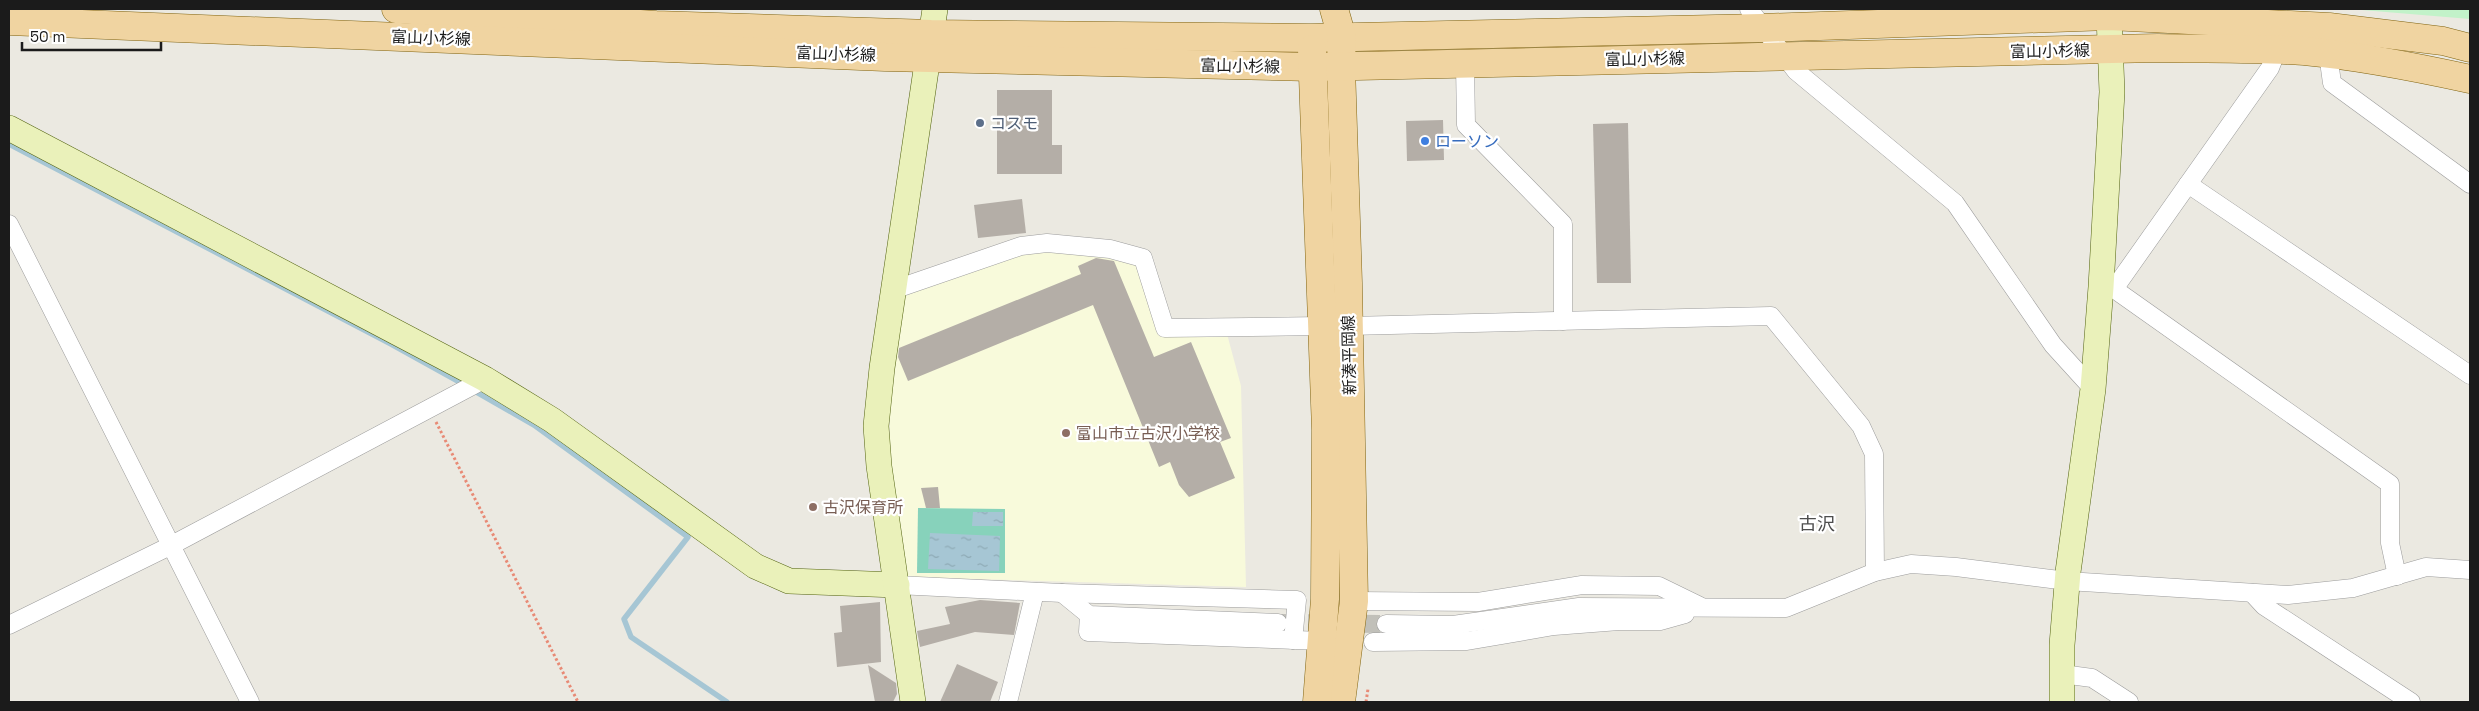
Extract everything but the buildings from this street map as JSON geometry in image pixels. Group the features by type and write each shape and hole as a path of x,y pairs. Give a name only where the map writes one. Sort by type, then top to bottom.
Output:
{"main road":[{"name":"富山小杉線","path":"396,9 648,17 932,33 1312,67 2158,48 2277,50 2328,54 2416,67 2470,79"},
{"name":"新湊平岡線","path":"1317,702 1325,599 1326,430 1312,67 1312,38 1319,9"},
{"name":"新湊平岡線","path":"1334,9 1342,37 1341,67 1349,326 1354,601 1340,702"},
{"name":"富山小杉線","path":"9,20 1312,38 1755,18 2109,16 2329,26 2443,41 2470,48"}],"street":[{"path":"2062,702 2067,581 2107,288 2112,92 2109,16"},
{"path":"1755,18 1796,71 1955,203 2053,345 2093,389"},
{"path":"913,702 879,466 876,426 893,290 932,33"},
{"path":"2107,288 2188,184 2270,68 2277,50"},
{"path":"2328,54 2332,83 2470,184"},
{"path":"1465,64 1466,125 1563,224 1563,321"},
{"path":"9,128 484,379 552,420 755,566 773,575 789,581 1035,592 1297,600 1293,640"},
{"path":"2188,184 2470,376"},
{"path":"9,224 250,702"},
{"path":"893,290 1021,246 1047,243 1110,249 1142,258 1165,328 1321,326"},
{"path":"2107,288 2390,484 2390,543 2397,576"},
{"path":"1349,326 1771,316 1861,426 1874,454 1875,572"},
{"path":"9,626 170,546 484,379"},
{"path":"1386,624 1454,626 1579,607 1786,608 1875,572 1911,564 1956,567 2067,581 2288,595 2353,588 2426,567 2470,570"},
{"path":"1354,601 1478,602 1582,585 1659,586 1705,608"},
{"path":"1008,702 1035,592"},
{"path":"1062,593 1089,615 1278,623"},
{"path":"2252,593 2264,606 2412,702"},
{"path":"1373,642 1467,641 1554,626 1619,621 1660,621 1705,608"},
{"path":"1089,615 1088,632 1322,641"},
{"path":"2062,674 2092,678 2129,702"}],"path":[{"path":"429,408 578,702"}],"shaded area":[{"name":"富山市立古沢小学校","path":"1038,245 1135,260 1159,333 1227,334 1241,386 1246,587 906,577 889,457 890,408 905,290"}],"green space":[{"path":"2350,9 2470,9 2470,19"},
{"path":"918,508 1005,509 1005,573 917,573"}],"water":[{"path":"973,512 1003,512 1003,526 972,526"},
{"path":"930,533 1000,536 999,571 928,569"}],"waterway":[{"path":"9,144 391,344 465,385"},
{"path":"473,390 534,425 688,537 624,619 631,637 727,702"}],"tunnel":[{"path":"1281,623 1386,624"}],"place":[{"name":"コスモ","path":"980,123"},
{"name":"ローソン","path":"1425,141"},
{"name":"富山市立古沢小学校","path":"1066,433"},
{"name":"古沢保育所","path":"813,507"}],"district":[{"name":"古沢","path":"1817,523"}]}
